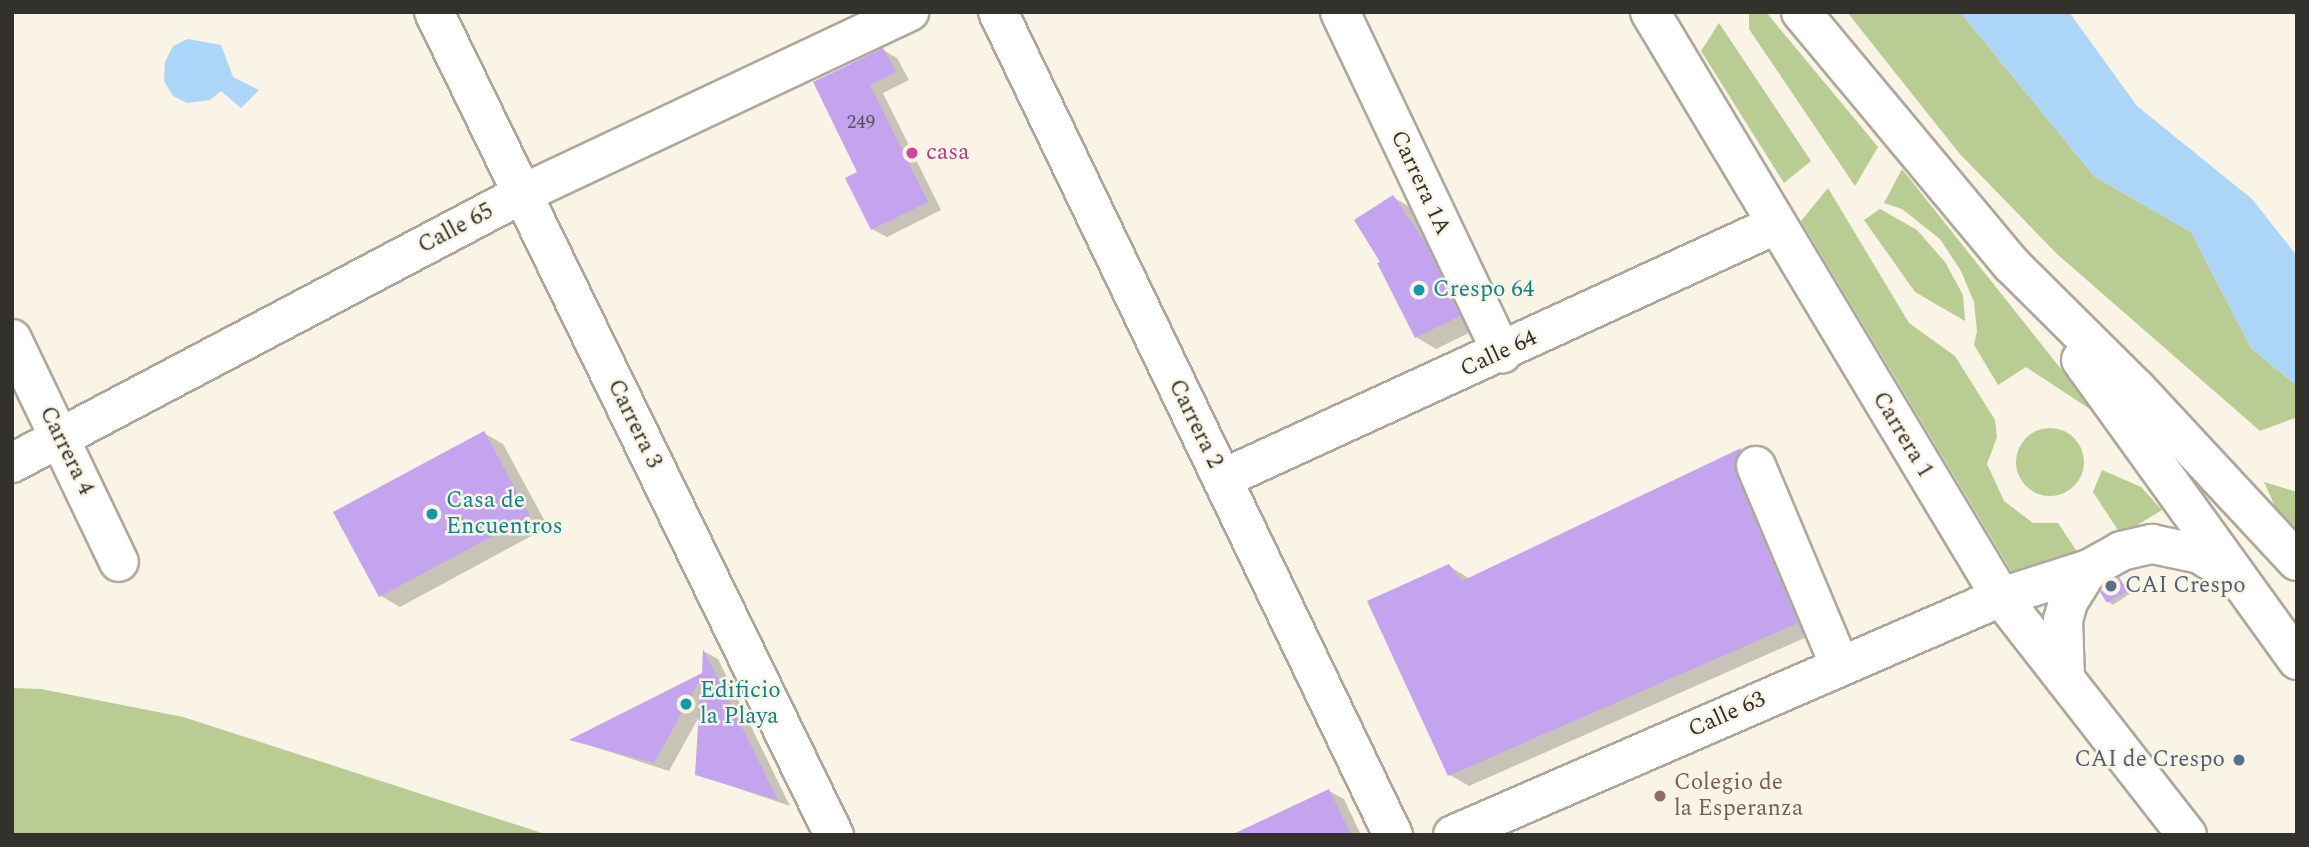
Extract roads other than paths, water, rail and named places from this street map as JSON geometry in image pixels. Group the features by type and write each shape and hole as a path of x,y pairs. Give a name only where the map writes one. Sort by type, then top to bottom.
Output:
{"street":[{"name":"Carrera 3","path":"434,12 834,835"},
{"name":"Calle 65","path":"12,463 522,194 909,12"},
{"name":"Carrera 2","path":"998,12 1393,835"},
{"name":"Carrera 1A","path":"1340,12 1502,353"},
{"name":"Carrera 1","path":"1650,12 1775,225 2001,597 2187,835"},
{"path":"1801,12 2012,265 2297,660"},
{"name":"Calle 64","path":"1222,479 1502,353 1775,225"},
{"path":"2012,265 2136,388 2297,561"},
{"name":"Carrera 4","path":"12,339 119,562"},
{"path":"1756,466 1840,666"},
{"name":"Calle 63","path":"1453,835 2001,597 2088,569 2136,546 2169,545 2200,554 2239,583"},
{"path":"2065,679 2063,620 2068,601 2088,569"}],"water":[{"path":"1960,12 2069,12 2137,106 2252,199 2297,256 2297,386 2251,348 2191,232 2095,177"},
{"path":"188,39 221,45 233,77 259,90 241,108 221,91 210,100 187,103 173,96 164,81 165,62 173,46"}],"place":[{"name":"casa","path":"912,153"},
{"name":"Crespo 64","path":"1419,290"},
{"name":"Casa de Encuentros","path":"432,514"},
{"name":"CAI Crespo","path":"2111,586"},
{"name":"Edificio la Playa","path":"686,704"},
{"name":"CAI de Crespo","path":"2239,760"},
{"name":"Colegio de la Esperanza","path":"1660,796"}]}
